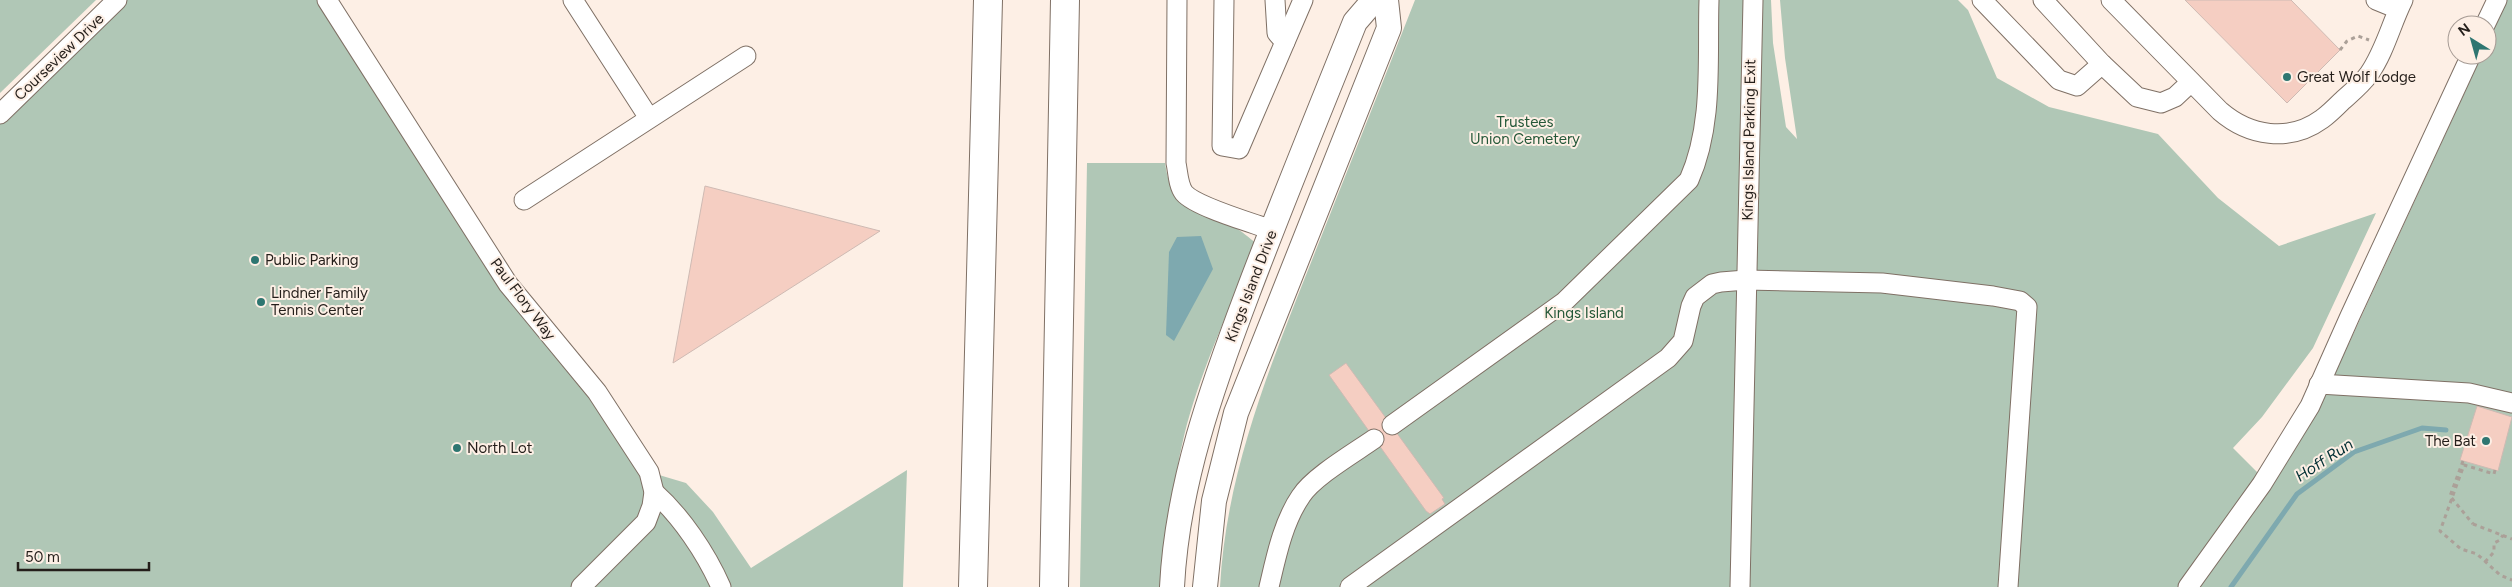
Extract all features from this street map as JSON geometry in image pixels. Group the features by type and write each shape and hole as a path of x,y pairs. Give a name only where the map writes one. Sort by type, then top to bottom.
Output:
{"highway":[{"path":"973,587 988,0"},
{"path":"1054,587 1065,0"}],"main road":[{"name":"Kings Island Drive","path":"1172,587 1180,516 1191,462 1226,352 1272,230 1355,22 1374,0"},
{"name":"Kings Island Drive","path":"1204,587 1214,501 1236,413 1266,331 1388,28 1386,0"}],"street":[{"name":"Paul Flory Way","path":"327,0 508,284 601,398 649,472 654,492"},
{"path":"573,0 649,118"},
{"path":"1177,0 1176,163 1179,181 1185,194 1202,204 1272,230"},
{"path":"1224,0 1222,146 1239,149 1303,0"},
{"path":"1274,0 1278,33 1285,42"},
{"path":"1392,425 1564,302 1689,180 1699,158 1705,126 1709,0"},
{"name":"Kings Island Parking Exit","path":"1740,587 1753,0"},
{"path":"1982,0 2059,80 2077,86 2102,64"},
{"path":"2043,0 2102,64 2136,97 2161,103 2175,97 2191,82"},
{"path":"2111,0 2234,123 2260,133 2297,130 2322,120 2369,74 2384,46 2400,4 2376,0"},
{"path":"2490,15 2497,0"},
{"name":"Courseview Drive","path":"0,114 109,3"},
{"path":"524,200 746,56"},
{"path":"2188,587 2262,484 2310,406 2466,65"},
{"path":"1350,587 1668,358 1683,340 1691,306 1703,289 1712,284 1746,280 1882,283 2020,300 2027,307 2008,587"},
{"path":"2319,384 2469,393 2512,403"},
{"path":"1269,587 1288,519 1301,494 1322,476 1374,439"},
{"path":"581,587 646,522 652,506 654,492"},
{"path":"654,492 666,503 702,552 721,587"}],"path":[{"path":"2340,50 2347,41 2358,36 2384,46"},
{"path":"2463,461 2450,496 2473,524 2512,540"},
{"path":"2495,470 2494,474 2464,464 2440,531 2461,549 2477,554 2500,576 2512,580"},
{"path":"2486,562 2494,552 2494,544 2503,535"}],"green space":[{"path":"0,0 96,0 0,93"},
{"name":"Lindner Family Tennis Center","path":"117,0 327,0 508,284 649,472 686,483 713,512 751,568 907,470 903,587 0,587 0,114"},
{"name":"Kings Island","path":"1415,0 1771,0 1773,43 1786,127 1797,139 1785,58 1780,0 1958,0 1968,10 1997,78 2049,107 2158,134 2218,198 2279,246 2376,213 2313,348 2262,417 2233,448 2270,485 2321,404 2477,65 2497,65 2497,20 2506,0 2512,0 2512,587 1220,587 1231,503 1241,461 1252,420 1281,340"},
{"path":"1087,163 1165,163 1173,192 1180,201 1187,207 1234,227 1256,243 1198,387 1184,436 1170,512 1163,587 1080,587"}],"water":[{"path":"1201,236 1213,269 1174,341 1166,335 1169,252 1177,237"}],"building":[{"name":"Great Wolf Lodge","path":"2185,0 2291,0 2340,50 2287,103"},
{"path":"705,186 880,231 673,363"},
{"path":"1346,363 1444,498 1442,499 1445,504 1430,514 1329,375"},
{"name":"The Bat","path":"2477,406 2512,417 2498,471 2460,460"}],"waterway":[{"name":"Hoff Run","path":"2231,587 2297,494 2354,452 2422,428 2446,430"}],"place":[{"name":"Great Wolf Lodge","path":"2287,77"},
{"name":"Public Parking","path":"255,260"},
{"name":"Lindner Family Tennis Center","path":"261,302"},
{"name":"The Bat","path":"2486,441"},
{"name":"North Lot","path":"457,448"}],"park label":[{"name":"Trustees Union Cemetery","path":"1525,130"}]}
